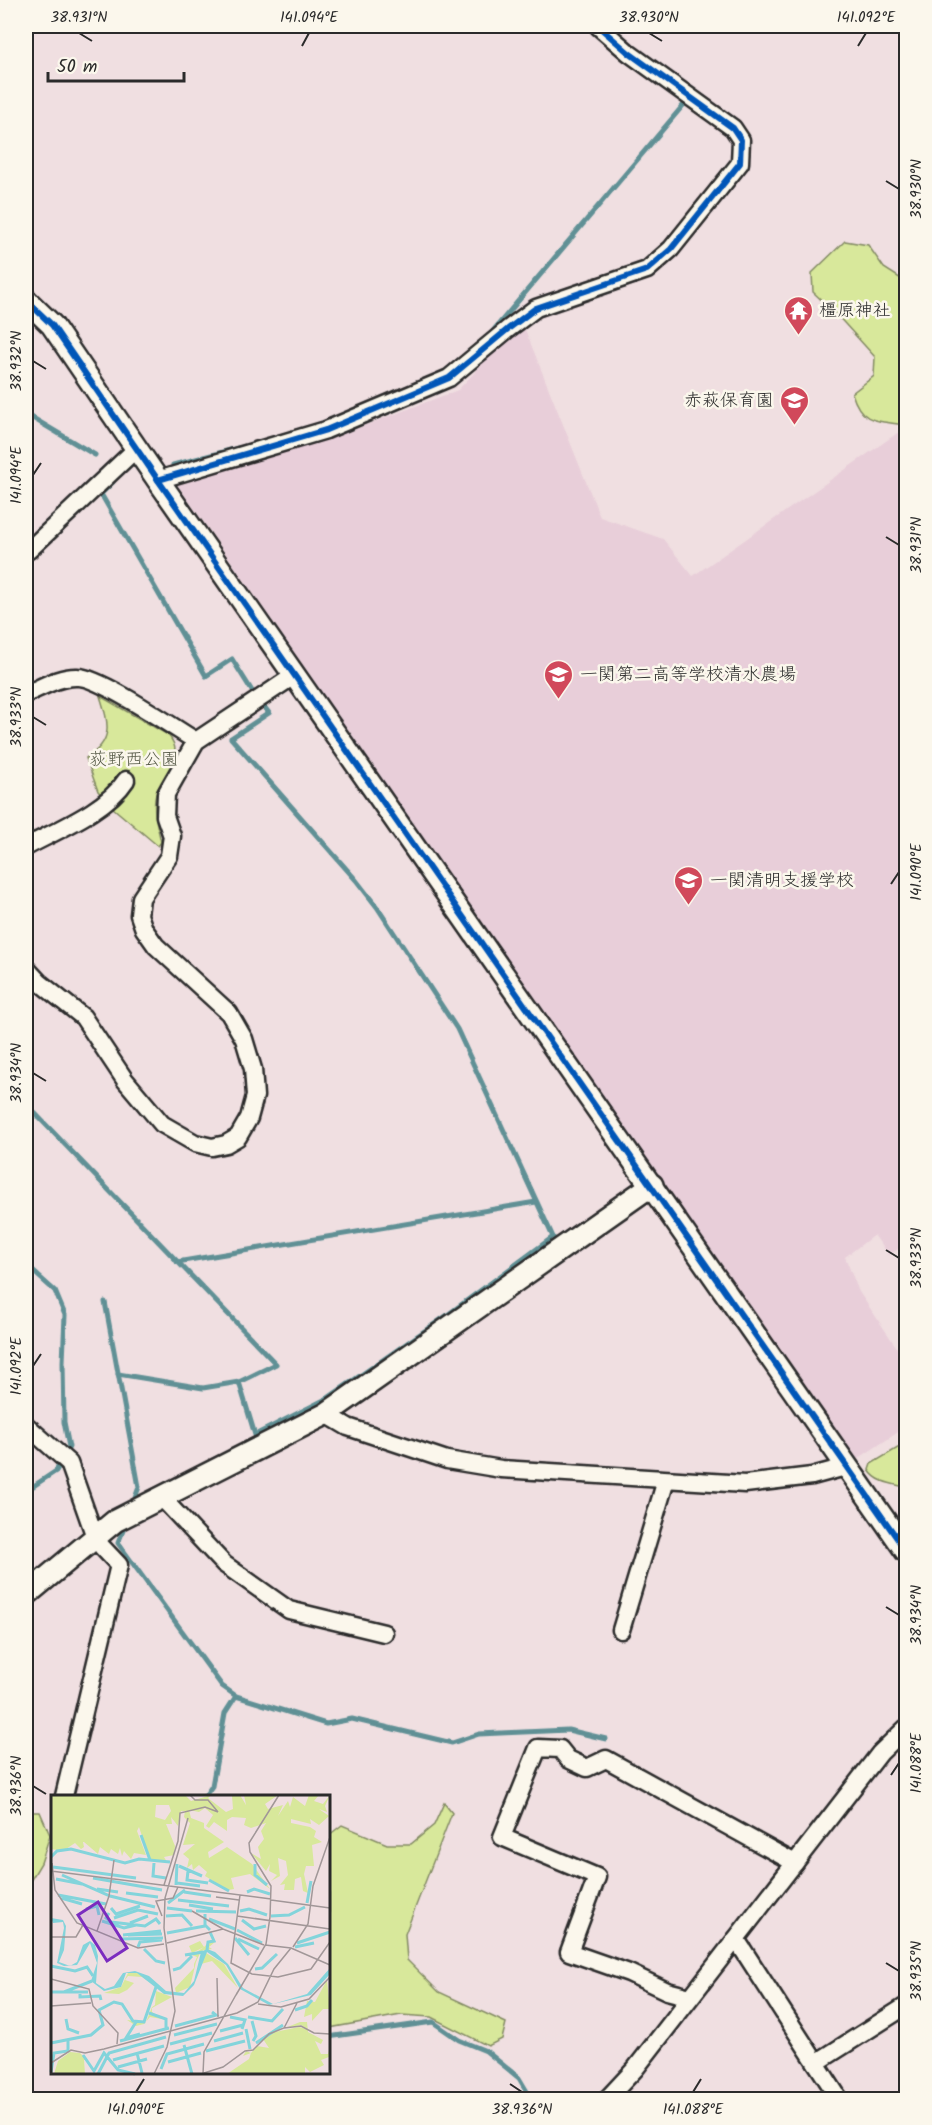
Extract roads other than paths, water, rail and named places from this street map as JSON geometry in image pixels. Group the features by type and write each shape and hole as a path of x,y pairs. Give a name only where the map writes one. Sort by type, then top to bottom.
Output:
{"street":[{"path":"158,480 326,430 449,378 536,308 647,270 671,249 740,163 741,140 733,128 629,52 598,26"},
{"path":"26,300 52,325 158,480 849,1466 906,1551"},
{"path":"29,550 137,448"},
{"path":"26,968 39,982 83,1017 125,1080 162,1124 195,1143 212,1147 226,1144 237,1137 249,1118 255,1096 253,1069 244,1039 229,1013 156,945 144,929 140,915 141,898 169,855 172,836 165,816 166,794 196,741 295,675"},
{"path":"26,694 64,678 80,676 98,682 196,741"},
{"path":"26,847 101,805 118,791 126,780"},
{"path":"26,1595 115,1521 326,1414 652,1185"},
{"path":"326,1414 348,1427 447,1460 501,1469 745,1484 812,1476 849,1466"},
{"path":"26,1425 69,1463 95,1537 119,1564 64,1795"},
{"path":"621,1630 666,1480"},
{"path":"162,1498 224,1564 289,1610 384,1634"},
{"path":"606,2100 635,2069 880,1753 906,1728"},
{"path":"690,1997 667,1991 629,1973 569,1952 597,1877 502,1837 538,1748 560,1749 567,1759 587,1768 606,1759 795,1863"},
{"path":"736,1939 840,2100"},
{"path":"816,2063 906,2006"}],"waterway":[{"path":"492,332 686,102"},
{"path":"26,414 95,455"},
{"path":"173,465 238,448"},
{"path":"26,1104 276,1364 239,1382 255,1435 328,1398 446,1316 553,1237 457,1029 377,907 231,738 269,713 232,659 206,676 101,494 113,482"},
{"path":"177,1262 536,1202"},
{"path":"26,1265 55,1291 65,1315 64,1422 69,1447 56,1471 26,1491"},
{"path":"105,1302 139,1487 132,1506"},
{"path":"118,1374 203,1388 239,1382"},
{"path":"126,1523 118,1543 222,1686 236,1696 326,1724 352,1719 452,1743 479,1734 568,1730 606,1739"},
{"path":"206,1795 212,1786 225,1713 236,1696"},
{"path":"330,2037 433,2022 459,2040 486,2051 519,2078 532,2100"},
{"path":"26,2094 31,2100"}],"place":[{"name":"橿原神社","path":"798,336"},
{"name":"赤萩保育園","path":"795,426"},
{"name":"一関第二高等学校清水農場","path":"559,700"},
{"name":"一関清明支援学校","path":"689,906"}],"park label":[{"name":"荻野西公園","path":"134,759"}]}
